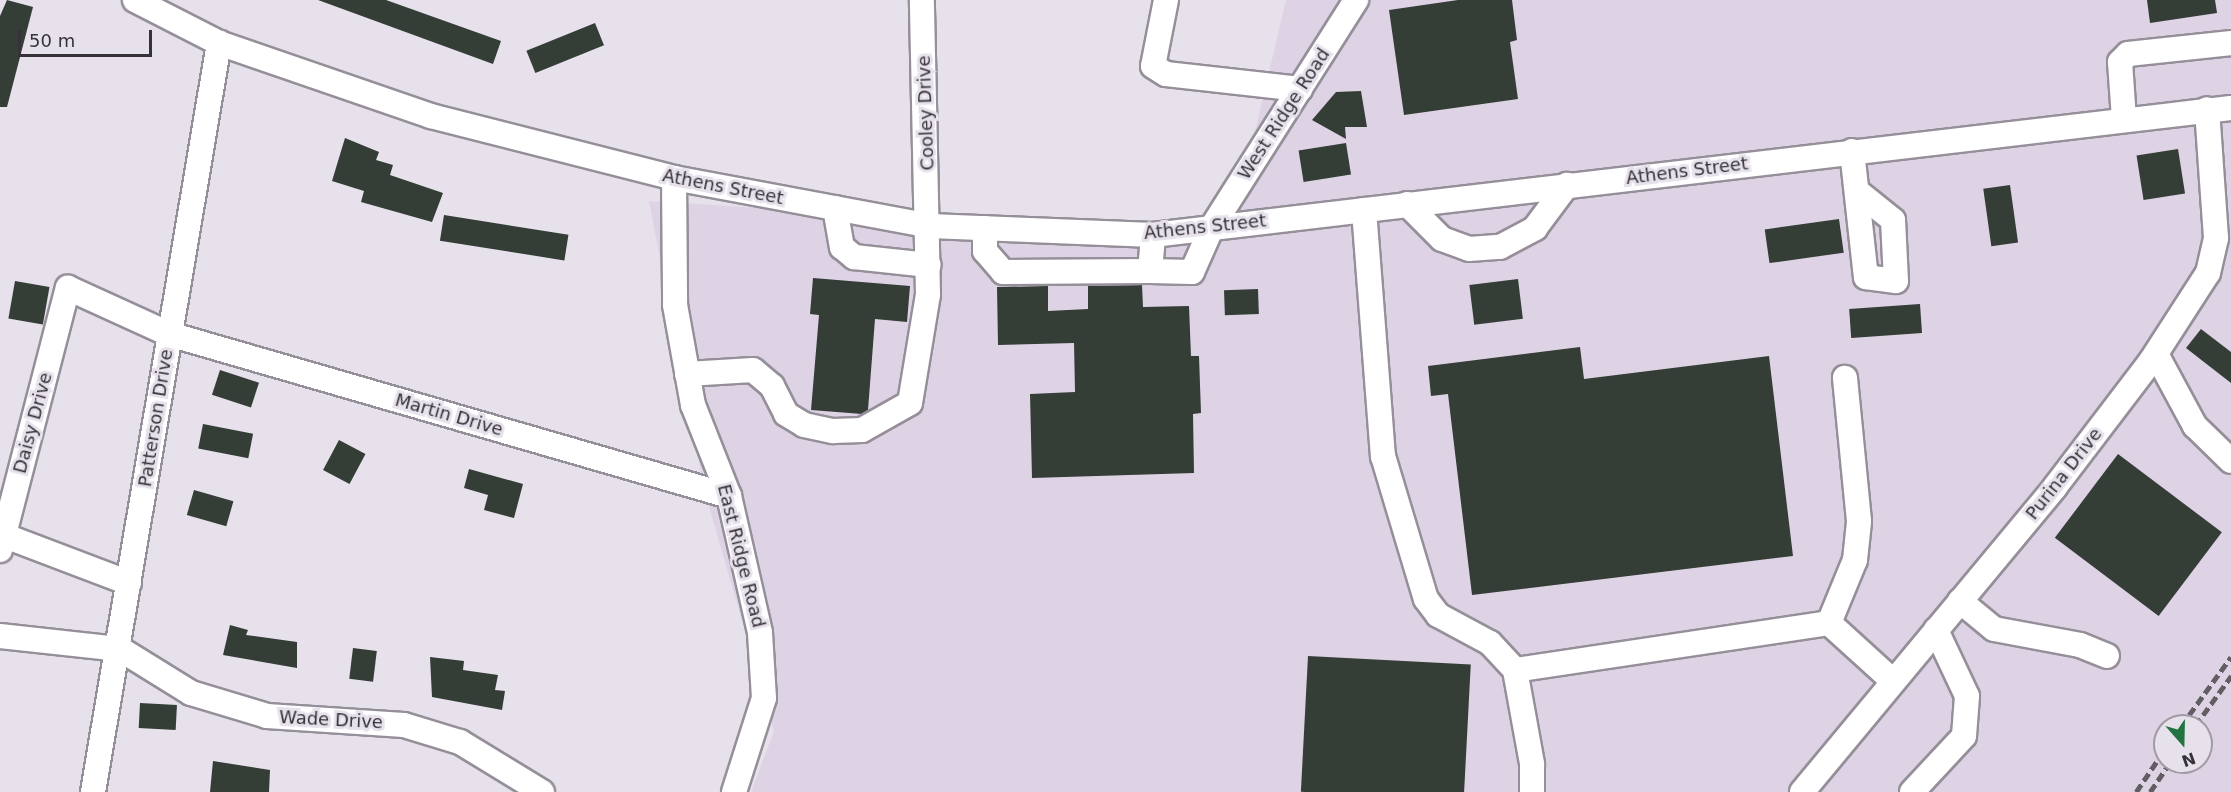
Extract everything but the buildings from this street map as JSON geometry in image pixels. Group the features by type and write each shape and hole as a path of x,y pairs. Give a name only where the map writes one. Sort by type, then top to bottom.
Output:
{"street":[{"name":"Athens Street","path":"135,0 174,9 219,43 431,116 674,178 930,226 1153,235 2219,109"},
{"name":"Cooley Drive","path":"687,374 753,370 772,386 786,414 804,425 833,431 872,426 910,403 929,265 930,226 922,0"},
{"path":"1166,0 1153,66 1166,74 1300,89"},
{"name":"West Ridge Road","path":"1150,271 1192,272 1212,228 1356,0"},
{"name":"Patterson Drive","path":"93,792 120,649 169,334 219,43"},
{"path":"2124,119 2120,62 2128,54 2231,43"},
{"name":"Purina Drive","path":"1802,792 1960,601 2156,354 2208,273 2216,238 2219,109"},
{"path":"1852,151 1858,192"},
{"name":"East Ridge Road","path":"674,178 675,305 687,374 693,405 729,496 760,633 764,698 734,792"},
{"path":"1407,204 1442,239 1469,249 1500,247 1535,228 1568,185"},
{"path":"835,208 842,248 854,257 929,265"},
{"path":"1364,210 1383,456 1426,599 1438,615 1491,643 1515,670 1532,764 1532,792"},
{"path":"985,228 985,251 1002,272 1150,271 1153,235"},
{"name":"Daisy Drive","path":"129,583 1,540 68,288 169,334"},
{"name":"Martin Drive","path":"169,334 729,496"},
{"path":"2156,354 2194,426 2231,461"},
{"path":"1829,623 1856,560 1859,521 1845,378"},
{"path":"1960,601 1994,629 2080,645 2107,656"},
{"path":"1515,670 1829,623"},
{"path":"1829,623 1893,681"},
{"path":"1912,792 1964,736 1966,696 1936,630"},
{"path":"0,636 120,649"},
{"name":"Wade Drive","path":"120,649 190,693 267,716 404,724 460,742 542,792"}],"shaded area":[{"path":"1286,0 2231,0 2231,792 751,792 774,731 705,493 649,201 1230,238"}],"railway":[{"path":"2190,714 2231,657"},
{"path":"2204,714 2231,676"},
{"path":"2136,792 2153,767"},
{"path":"2150,792 2162,774"}]}
